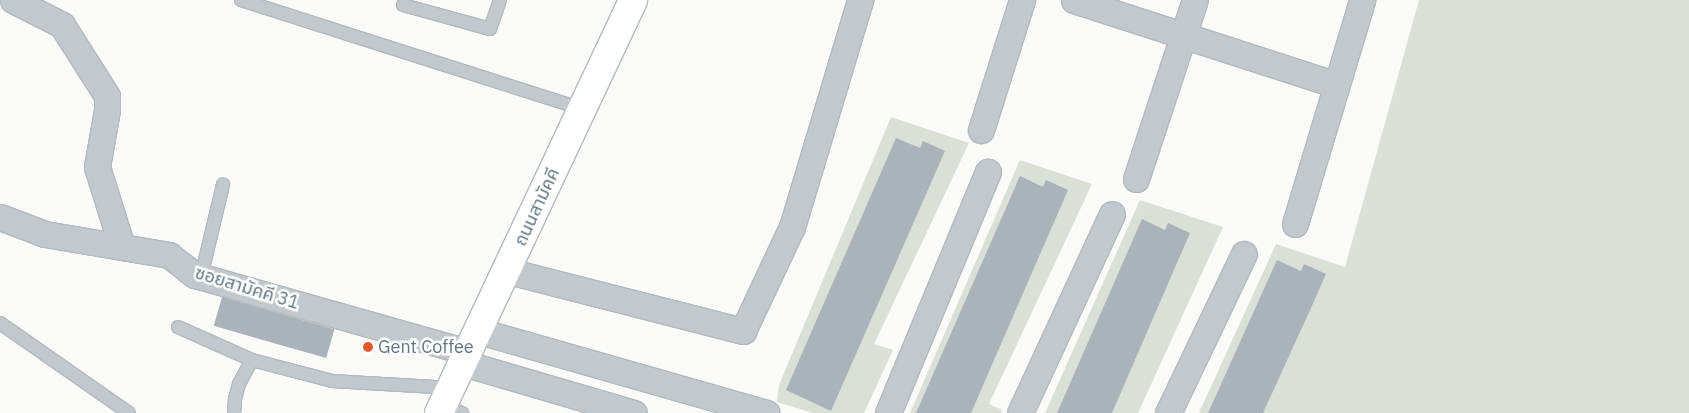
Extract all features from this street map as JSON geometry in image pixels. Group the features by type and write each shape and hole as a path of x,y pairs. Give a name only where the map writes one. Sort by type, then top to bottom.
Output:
{"main road":[{"name":"ถนนสามัคคี","path":"449,405 470,349 633,0"}],"street":[{"path":"13,0 62,25 107,96 108,110 97,167 122,247"},
{"path":"508,271 743,331 792,228 860,0"},
{"path":"980,130 1022,0"},
{"path":"1074,0 1337,85"},
{"path":"1136,179 1195,0"},
{"path":"1294,224 1362,0"},
{"path":"888,413 988,172"},
{"path":"1020,413 1112,214"},
{"name":"ซอยสามัคคี 31","path":"0,217 45,234 169,255 195,275 201,277 470,349"},
{"path":"1168,413 1244,254"},
{"path":"470,349 634,413"},
{"path":"470,349 766,413"}],"lane":[{"path":"241,0 582,108"},
{"path":"403,5 490,29 500,0"},
{"path":"201,277 223,185"},
{"path":"0,323 129,413"},
{"path":"178,327 252,360 332,380 416,384 449,405"},
{"path":"234,413 239,384 252,360"}],"shaded area":[{"path":"1419,0 1689,0 1689,413 1199,413 1276,244 1345,267"},
{"path":"891,117 969,143 874,344 893,350 864,413 813,413 777,402 779,385"},
{"path":"1020,160 1092,184 989,404 1002,410 1001,413 910,413"},
{"path":"1140,200 1223,227 1138,413 1045,413"}],"building":[{"path":"896,138 920,148 923,141 945,151 831,411 786,390"},
{"path":"1020,176 1043,187 1046,180 1068,190 971,413 916,413"},
{"path":"1142,219 1165,230 1168,223 1190,233 1112,413 1057,413"},
{"path":"1277,260 1301,271 1304,264 1326,274 1263,413 1208,413"},
{"path":"222,297 334,329 326,358 214,326"}],"place":[{"name":"Gent Coffee","path":"368,347"}]}
